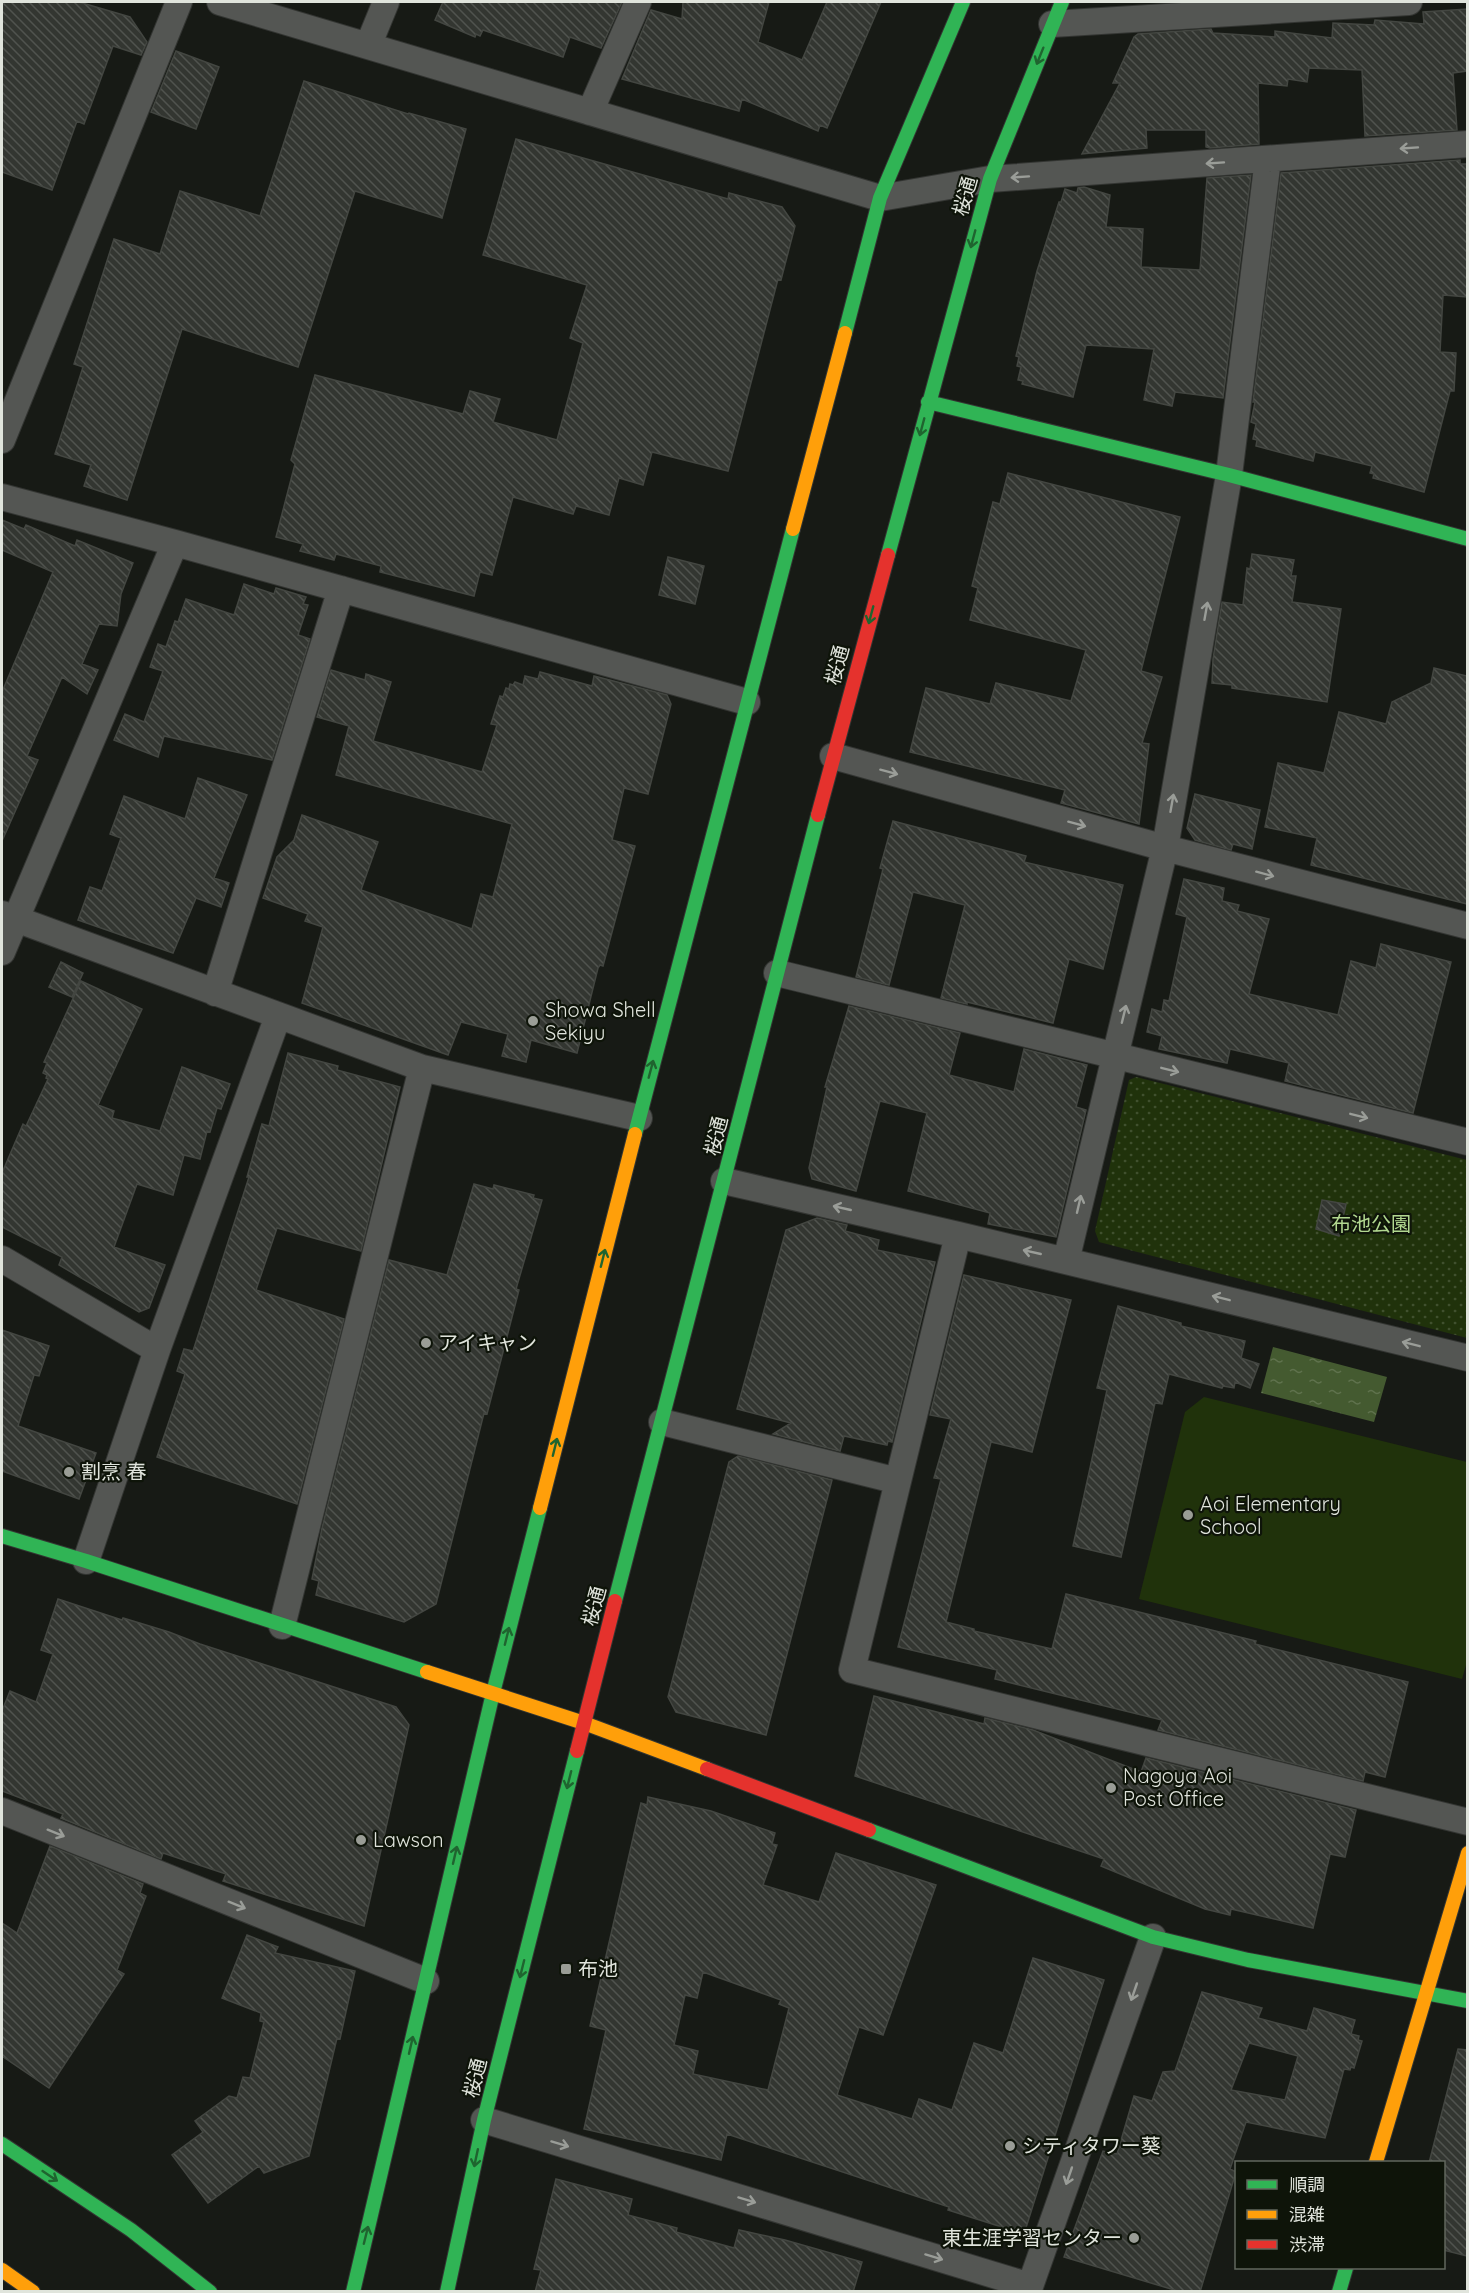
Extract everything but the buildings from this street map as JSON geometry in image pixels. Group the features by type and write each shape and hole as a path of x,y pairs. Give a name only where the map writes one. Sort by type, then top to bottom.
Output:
{"main road":[{"path":"352,2292 493,1693 639,1118 880,198 963,2"},
{"name":"桜通","path":"447,2292 484,2120 833,756 990,179 1057,13"},
{"path":"928,402 1229,476 1467,539"},
{"path":"2,1536 86,1561 584,1723 1153,1937 1248,1960 1467,2001"},
{"path":"1377,2161 1467,1853"},
{"path":"2,2144 131,2230 210,2292"},
{"path":"1339,2292 1346,2269"},
{"path":"2,2270 33,2292"}],"street":[{"path":"2,440 178,2"},
{"path":"220,2 880,198 990,179 1467,144"},
{"path":"369,46 386,2"},
{"path":"590,112 638,2"},
{"path":"1057,13 1409,2"},
{"path":"1066,1261 1113,1056 1165,848 1229,476 1268,159"},
{"path":"2,497 747,702"},
{"path":"2,952 9,917 175,543"},
{"path":"215,993 341,589"},
{"path":"833,756 1165,848 1467,926"},
{"path":"9,917 422,1068 639,1118"},
{"path":"777,973 1467,1142"},
{"path":"86,1561 157,1350 278,1016"},
{"path":"282,1626 422,1068"},
{"path":"724,1181 1467,1358"},
{"path":"958,1235 852,1670 1467,1822"},
{"path":"2,1259 157,1350"},
{"path":"662,1422 898,1481"},
{"path":"2,1811 426,1981"},
{"path":"484,2120 1029,2289 1153,1937"}],"green space":[{"name":"布池公園","path":"1136,1077 1467,1160 1467,1338 1099,1242 1095,1231 1129,1080"},
{"path":"1204,1397 1467,1462 1468,1658 1462,1679 1139,1599 1185,1412"}],"water":[{"path":"1273,1347 1387,1377 1374,1422 1261,1393"}],"traffic: fast":[{"path":"845,333 880,198 963,2"},
{"path":"888,555 990,179 1062,2"},
{"path":"928,402 1229,475 1468,539"},
{"path":"635,1134 793,529"},
{"path":"615,1601 818,815"},
{"path":"353,2292 493,1693 540,1508"},
{"path":"2,1536 427,1672"},
{"path":"447,2292 484,2120 577,1751"},
{"path":"869,1830 1153,1937 1248,1960 1468,2001"},
{"path":"2,2144 131,2230 210,2292"},
{"path":"1339,2292 1346,2269"}],"traffic: slow":[{"path":"793,529 845,333"},
{"path":"540,1508 635,1134"},
{"path":"427,1672 584,1723 707,1769"},
{"path":"1376,2161 1468,1853"},
{"path":"2,2270 33,2292"}],"traffic: jam":[{"path":"818,815 888,555"},
{"path":"577,1751 615,1601"},
{"path":"707,1769 869,1830"}],"place":[{"name":"Showa Shell Sekiyu","path":"533,1021"},
{"name":"アイキャン","path":"426,1343"},
{"name":"割烹 春","path":"69,1472"},
{"name":"Aoi Elementary School","path":"1188,1515"},
{"name":"Nagoya Aoi Post Office","path":"1111,1788"},
{"name":"Lawson","path":"361,1840"},
{"name":"布池","path":"566,1969"},
{"name":"シティタワー葵","path":"1010,2146"},
{"name":"東生涯学習センター","path":"1134,2238"}]}
